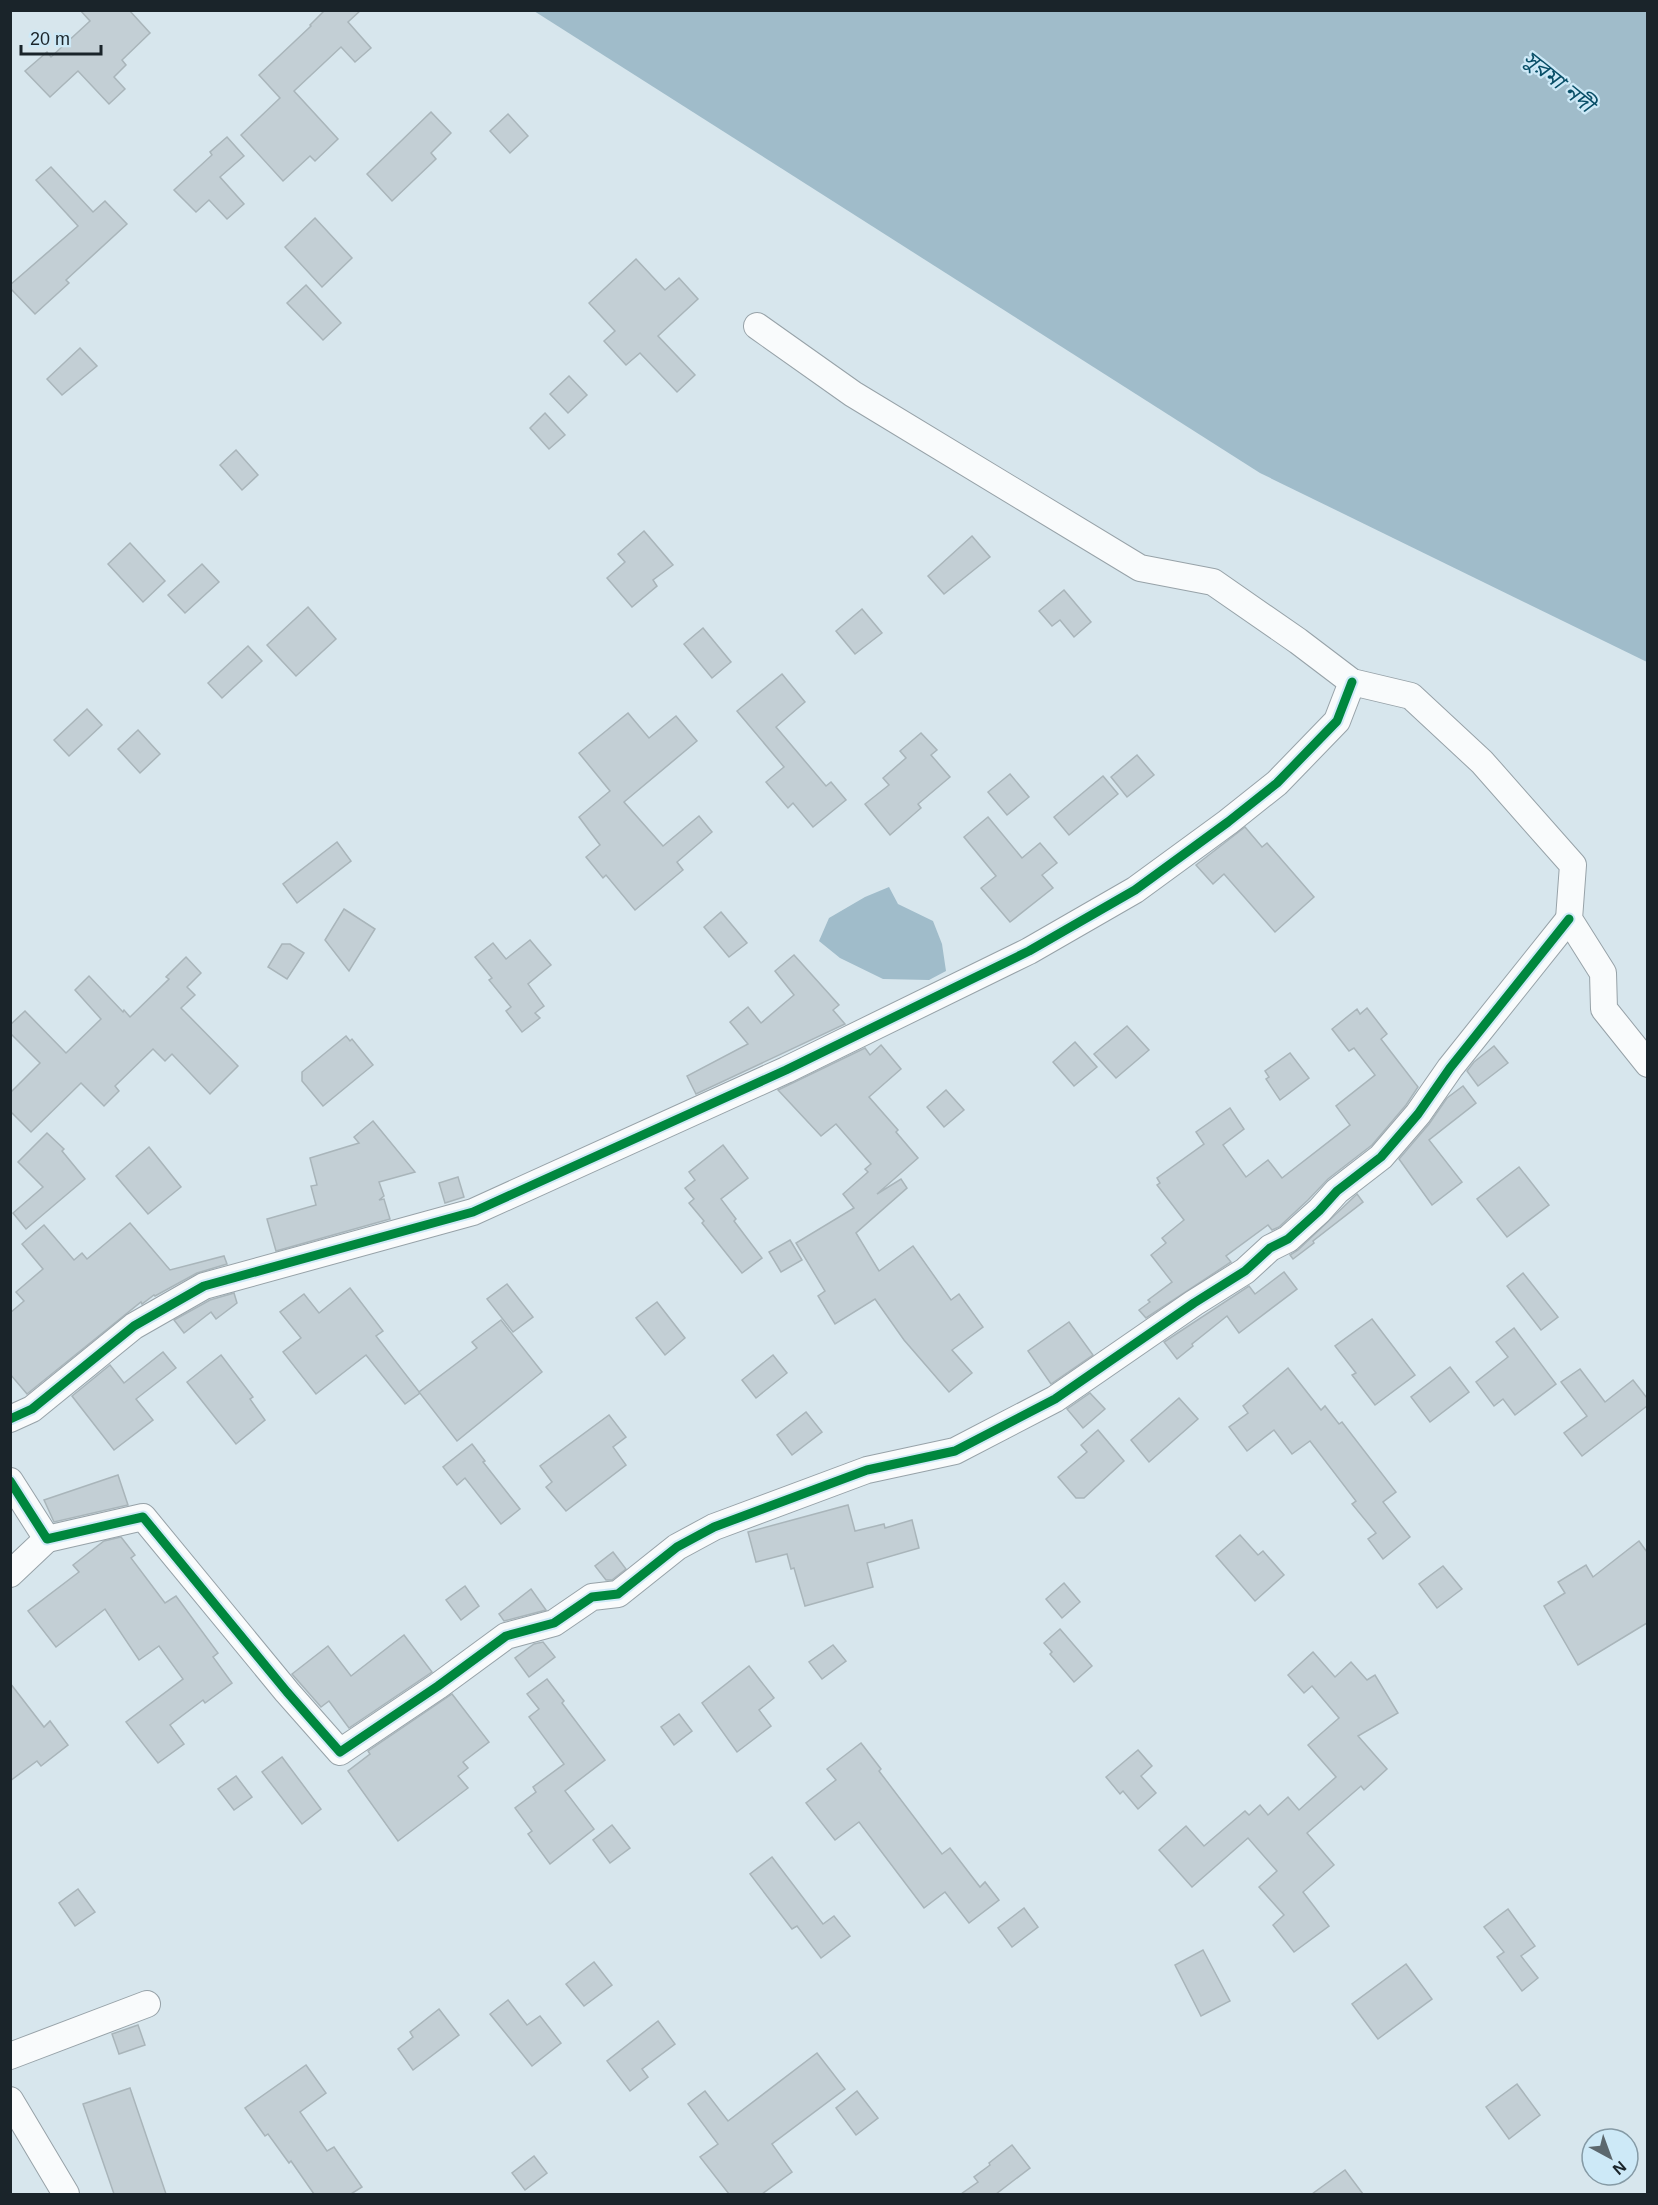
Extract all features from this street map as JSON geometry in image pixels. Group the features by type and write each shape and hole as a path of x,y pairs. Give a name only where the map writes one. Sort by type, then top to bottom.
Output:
{"street":[{"path":"10,1574 47,1539 143,1517 279,1683 340,1752 438,1686 506,1636 554,1623 592,1598 618,1594 677,1547 714,1527 867,1470 955,1450 1055,1399 1194,1303 1245,1271 1270,1248 1288,1239 1337,1191 1381,1157 1418,1114 1450,1068 1569,919 1573,865 1482,762 1412,696 1352,682 1213,582 1140,568 853,394 757,326"},
{"path":"10,1419 32,1409 134,1326 204,1286 473,1212 786,1070 1029,951 1135,890 1277,783 1337,721 1352,682"},
{"path":"1569,919 1603,973 1604,1009 1647,1064"},
{"path":"10,1481 47,1539"},
{"path":"10,2056 147,2004"},
{"path":"10,2100 66,2194"}],"water":[{"name":"সুরমা নদী","path":"534,11 1647,11 1647,662 1260,473"},
{"path":"889,887 898,904 933,921 942,944 946,971 929,980 883,979 840,958 819,941 829,918 865,897"}],"building":[{"path":"80,10 129,10 150,33 122,60 126,65 114,77 125,89 109,104 78,71 50,97 25,71 47,52 51,57 90,21"},
{"path":"325,10 361,10 348,22 371,48 355,62 341,47 294,91 338,139 315,161 310,156 283,181 241,135 280,98 259,75"},
{"path":"431,112 451,133 431,153 436,159 392,201 367,174"},
{"path":"508,114 528,136 510,153 490,131"},
{"path":"227,137 244,156 220,177 244,204 227,219 209,200 196,212 174,190 212,155 210,152"},
{"path":"51,167 93,212 105,201 127,224 66,280 69,283 35,314 10,288 10,285 78,226 36,180"},
{"path":"315,218 352,258 322,287 285,247"},
{"path":"636,259 665,290 679,278 698,299 658,336 695,375 677,392 640,353 626,365 604,341 615,331 589,303"},
{"path":"306,285 341,323 323,340 287,303"},
{"path":"80,348 97,366 62,395 47,379"},
{"path":"569,376 587,395 568,413 550,394"},
{"path":"545,413 565,435 549,449 530,428"},
{"path":"236,450 258,475 242,490 220,465"},
{"path":"644,531 673,565 653,580 657,586 632,607 607,578 625,562 618,554"},
{"path":"972,536 990,557 944,594 928,576"},
{"path":"130,543 165,581 143,602 108,564"},
{"path":"202,564 219,582 185,613 168,595"},
{"path":"1064,590 1091,622 1074,637 1060,620 1052,626 1039,611"},
{"path":"308,607 336,639 296,676 267,645"},
{"path":"862,609 882,633 855,654 836,631"},
{"path":"703,628 731,662 712,678 684,644"},
{"path":"248,646 262,661 222,698 208,683"},
{"path":"782,674 805,702 776,727 826,786 831,782 846,800 813,827 793,803 788,808 766,782 784,767 737,711"},
{"path":"87,709 102,725 69,756 54,740"},
{"path":"628,713 649,738 676,716 697,741 624,802 663,846 699,816 712,832 677,862 683,870 635,910 606,875 603,878 586,857 600,845 579,817 610,791 579,753"},
{"path":"138,730 160,754 140,773 118,749"},
{"path":"921,733 937,750 931,755 950,777 918,804 921,808 890,835 865,804 889,785 883,778 906,758 900,751"},
{"path":"1137,755 1154,775 1127,797 1111,777"},
{"path":"1010,774 1029,797 1007,815 988,792"},
{"path":"1103,776 1118,794 1069,835 1054,817"},
{"path":"988,817 1022,858 1040,843 1057,863 1042,875 1053,888 1010,922 981,888 996,876 964,837"},
{"path":"1245,827 1262,847 1267,843 1314,897 1275,932 1224,874 1213,884 1196,865"},
{"path":"337,842 351,861 297,903 283,884"},
{"path":"344,909 375,929 349,971 325,940"},
{"path":"721,912 747,943 729,957 704,927"},
{"path":"530,940 551,965 528,984 544,1006 535,1013 540,1018 522,1032 506,1011 511,1007 489,980 492,978 475,957 493,943 506,959"},
{"path":"282,944 290,944 304,953 287,979 268,967"},
{"path":"794,955 839,1005 833,1010 845,1024 696,1094 687,1076 748,1044 730,1022 748,1007 761,1023 794,995 775,971"},
{"path":"186,957 201,973 187,987 195,995 181,1008 238,1066 210,1094 172,1054 165,1061 153,1049 115,1086 119,1091 104,1106 81,1083 31,1132 10,1111 10,1093 40,1063 10,1033 10,1025 25,1011 66,1053 101,1019 75,990 89,976 130,1017 169,979 166,977"},
{"path":"1367,1008 1387,1034 1381,1039 1418,1087 1406,1105 1372,1145 1328,1179 1279,1227 1272,1230 1268,1225 1226,1256 1231,1262 1146,1318 1139,1310 1150,1302 1148,1300 1172,1282 1151,1255 1166,1243 1162,1238 1184,1220 1157,1185 1160,1183 1157,1178 1204,1144 1196,1132 1230,1108 1244,1129 1223,1145 1246,1177 1268,1160 1282,1178 1350,1125 1336,1106 1375,1075 1354,1048 1349,1051 1332,1029 1357,1009 1360,1014"},
{"path":"1127,1026 1149,1050 1116,1078 1094,1054"},
{"path":"346,1036 350,1041 352,1039 373,1065 323,1106 302,1081 302,1072"},
{"path":"1075,1042 1097,1067 1074,1086 1053,1062"},
{"path":"881,1045 901,1069 869,1097 898,1130 896,1132 918,1158 877,1194 901,1179 907,1188 856,1233 879,1271 913,1246 951,1300 959,1294 983,1327 952,1350 972,1373 949,1392 904,1340 875,1299 835,1324 818,1296 825,1291 796,1243 854,1208 843,1194 868,1172 865,1169 871,1164 836,1124 821,1136 778,1090 865,1048 870,1055"},
{"path":"1494,1046 1508,1063 1478,1086 1467,1071 1474,1062"},
{"path":"1290,1053 1309,1078 1280,1100 1266,1079 1269,1077 1265,1071"},
{"path":"1463,1086 1476,1103 1429,1140 1462,1182 1432,1205 1399,1159 1429,1124 1447,1098"},
{"path":"946,1090 964,1110 944,1127 927,1107"},
{"path":"373,1121 415,1172 379,1182 384,1196 379,1200 384,1199 390,1219 276,1251 267,1219 316,1205 311,1186 317,1185 310,1158 359,1143 354,1137"},
{"path":"47,1133 64,1149 62,1151 85,1179 26,1229 13,1213 43,1187 18,1162"},
{"path":"723,1145 748,1178 721,1199 736,1219 734,1221 762,1258 742,1273 702,1223 704,1221 689,1203 694,1199 685,1188 695,1180 689,1172"},
{"path":"149,1147 181,1187 148,1214 116,1176"},
{"path":"1519,1167 1549,1205 1507,1237 1477,1199"},
{"path":"458,1177 464,1197 445,1203 439,1183"},
{"path":"1357,1194 1363,1202 1293,1259 1290,1255"},
{"path":"130,1223 170,1270 224,1256 227,1264 197,1273 154,1295 142,1304 141,1302 27,1394 10,1374 10,1313 24,1301 16,1292 43,1269 22,1244 44,1225 74,1260 82,1253 87,1259"},
{"path":"790,1240 802,1260 781,1272 769,1252"},
{"path":"1284,1272 1297,1289 1239,1333 1227,1316 1177,1359 1164,1342 1249,1286 1255,1294"},
{"path":"1523,1273 1558,1317 1541,1330 1507,1286"},
{"path":"507,1284 533,1317 513,1332 487,1299"},
{"path":"350,1288 383,1331 376,1336 420,1393 405,1404 366,1355 316,1394 283,1352 301,1338 280,1312 304,1294 319,1313"},
{"path":"234,1293 237,1303 216,1319 211,1312 184,1333 174,1320 210,1300"},
{"path":"657,1302 685,1338 665,1355 636,1318"},
{"path":"1372,1319 1415,1375 1375,1405 1352,1375 1356,1373 1335,1346"},
{"path":"501,1320 542,1372 457,1441 419,1392 477,1348 472,1342"},
{"path":"1069,1322 1093,1355 1051,1384 1028,1351"},
{"path":"1514,1328 1556,1384 1515,1415 1503,1399 1494,1406 1476,1382 1508,1357 1496,1342"},
{"path":"163,1352 176,1368 136,1399 153,1420 114,1450 72,1396 110,1365 124,1383"},
{"path":"221,1355 253,1397 250,1399 265,1420 236,1444 187,1382"},
{"path":"773,1355 787,1373 756,1398 742,1380"},
{"path":"1450,1367 1469,1392 1430,1422 1411,1397"},
{"path":"1288,1368 1321,1410 1325,1406 1339,1424 1342,1422 1396,1492 1383,1502 1410,1537 1383,1559 1368,1539 1376,1533 1352,1504 1356,1501 1310,1441 1292,1454 1274,1430 1247,1451 1229,1427 1248,1413 1243,1406"},
{"path":"1580,1369 1605,1402 1633,1380 1647,1398 1647,1406 1582,1456 1564,1433 1587,1416 1561,1382"},
{"path":"1090,1393 1105,1409 1083,1428 1067,1409"},
{"path":"1179,1398 1198,1419 1149,1462 1131,1440"},
{"path":"806,1412 822,1432 792,1455 777,1435"},
{"path":"609,1415 626,1437 613,1447 626,1465 566,1511 546,1487 552,1482 540,1466"},
{"path":"1098,1430 1124,1461 1084,1498 1076,1498 1058,1477 1087,1452 1081,1445"},
{"path":"472,1444 485,1461 483,1462 520,1509 501,1524 465,1478 457,1485 443,1467"},
{"path":"118,1475 128,1505 54,1522 44,1500"},
{"path":"848,1505 855,1531 884,1524 885,1528 912,1520 919,1548 867,1563 873,1587 805,1606 794,1568 791,1569 787,1554 756,1562 748,1532"},
{"path":"1240,1535 1258,1555 1263,1551 1284,1575 1255,1601 1216,1556"},
{"path":"121,1537 135,1555 131,1558 165,1603 176,1596 218,1653 213,1657 232,1683 205,1703 203,1700 170,1725 184,1744 158,1763 126,1722 183,1679 159,1646 139,1660 105,1609 56,1647 28,1611 79,1572 73,1565 104,1541"},
{"path":"1639,1541 1647,1552 1647,1623 1578,1665 1544,1606 1565,1593 1558,1582 1586,1565 1593,1577"},
{"path":"613,1552 626,1569 612,1580 606,1580 595,1566"},
{"path":"1443,1566 1462,1589 1437,1608 1419,1584"},
{"path":"1064,1583 1080,1602 1062,1618 1046,1599"},
{"path":"465,1586 479,1606 461,1620 446,1600"},
{"path":"531,1589 546,1610 504,1621 499,1614"},
{"path":"1060,1629 1092,1666 1074,1682 1050,1654 1052,1652 1044,1643"},
{"path":"404,1635 432,1672 349,1728 329,1701 321,1707 292,1674 328,1646 351,1676"},
{"path":"543,1642 555,1657 529,1677 515,1658 534,1644"},
{"path":"833,1645 846,1661 822,1679 809,1662"},
{"path":"1313,1652 1335,1677 1351,1662 1367,1680 1375,1675 1398,1713 1358,1736 1387,1769 1364,1790 1361,1786 1307,1833 1334,1865 1303,1892 1329,1926 1294,1952 1273,1925 1284,1915 1259,1887 1277,1871 1248,1838 1192,1887 1159,1850 1186,1826 1204,1846 1245,1811 1249,1815 1260,1805 1268,1815 1288,1797 1299,1810 1336,1777 1308,1745 1339,1718 1312,1686 1304,1693 1288,1675"},
{"path":"749,1666 774,1698 759,1710 771,1726 737,1752 702,1703"},
{"path":"547,1679 605,1760 565,1791 594,1829 550,1864 528,1834 532,1831 515,1808 536,1792 533,1787 564,1764 529,1717 539,1709 527,1694"},
{"path":"10,1683 44,1727 50,1721 68,1745 41,1766 37,1761 10,1781"},
{"path":"452,1694 489,1742 463,1762 468,1768 458,1776 468,1788 398,1841 348,1771 370,1754 368,1751"},
{"path":"679,1714 692,1731 674,1745 661,1727"},
{"path":"861,1743 881,1769 879,1771 942,1854 950,1848 980,1887 985,1882 999,1900 969,1923 945,1892 924,1908 859,1822 835,1840 806,1803 836,1780 827,1769"},
{"path":"1138,1750 1152,1766 1141,1776 1156,1793 1138,1809 1123,1791 1120,1794 1106,1777"},
{"path":"282,1757 321,1809 302,1824 262,1772"},
{"path":"236,1776 252,1797 234,1810 218,1789"},
{"path":"612,1825 630,1848 610,1863 593,1840"},
{"path":"772,1857 823,1924 834,1916 850,1936 821,1958 797,1926 792,1929 750,1874"},
{"path":"78,1889 95,1912 75,1926 59,1903"},
{"path":"1024,1908 1038,1927 1012,1947 998,1928"},
{"path":"1508,1909 1535,1946 1521,1956 1538,1978 1522,1991 1497,1957 1504,1952 1484,1927"},
{"path":"1203,1950 1230,2001 1201,2016 1175,1965"},
{"path":"594,1962 612,1985 584,2006 566,1984"},
{"path":"1406,1964 1432,1999 1378,2039 1352,2004"},
{"path":"508,2000 527,2025 540,2016 561,2043 532,2066 490,2014"},
{"path":"439,2009 459,2035 413,2070 398,2049 413,2037 410,2032"},
{"path":"658,2021 675,2044 642,2069 648,2077 630,2091 607,2061"},
{"path":"138,2025 145,2045 119,2054 112,2034"},
{"path":"817,2053 845,2089 772,2144 792,2172 762,2194 729,2194 700,2157 718,2144 688,2104 705,2091 728,2121"},
{"path":"306,2065 326,2093 300,2112 327,2151 334,2147 362,2187 351,2194 314,2194 291,2161 289,2163 268,2134 265,2136 245,2108"},
{"path":"1517,2084 1540,2115 1509,2139 1486,2107"},
{"path":"130,2088 166,2194 114,2194 83,2104"},
{"path":"857,2091 878,2118 856,2135 836,2108"},
{"path":"1012,2145 1030,2168 996,2194 961,2194 978,2182 974,2177"},
{"path":"534,2156 547,2173 525,2190 512,2173"},
{"path":"1345,2170 1363,2194 1312,2194"}],"cycle path":[{"path":"10,1419 32,1409 134,1326 204,1286 473,1212 786,1070 1029,951 1135,890 1277,783 1337,721 1352,682"},
{"path":"10,1481 47,1539 143,1517 287,1692 340,1752 438,1686 506,1636 554,1623 592,1597 618,1594 677,1547 714,1527 867,1470 955,1451 1055,1399 1194,1303 1245,1271 1270,1248 1288,1239 1337,1191 1381,1157 1418,1114 1450,1068 1569,919"}]}
